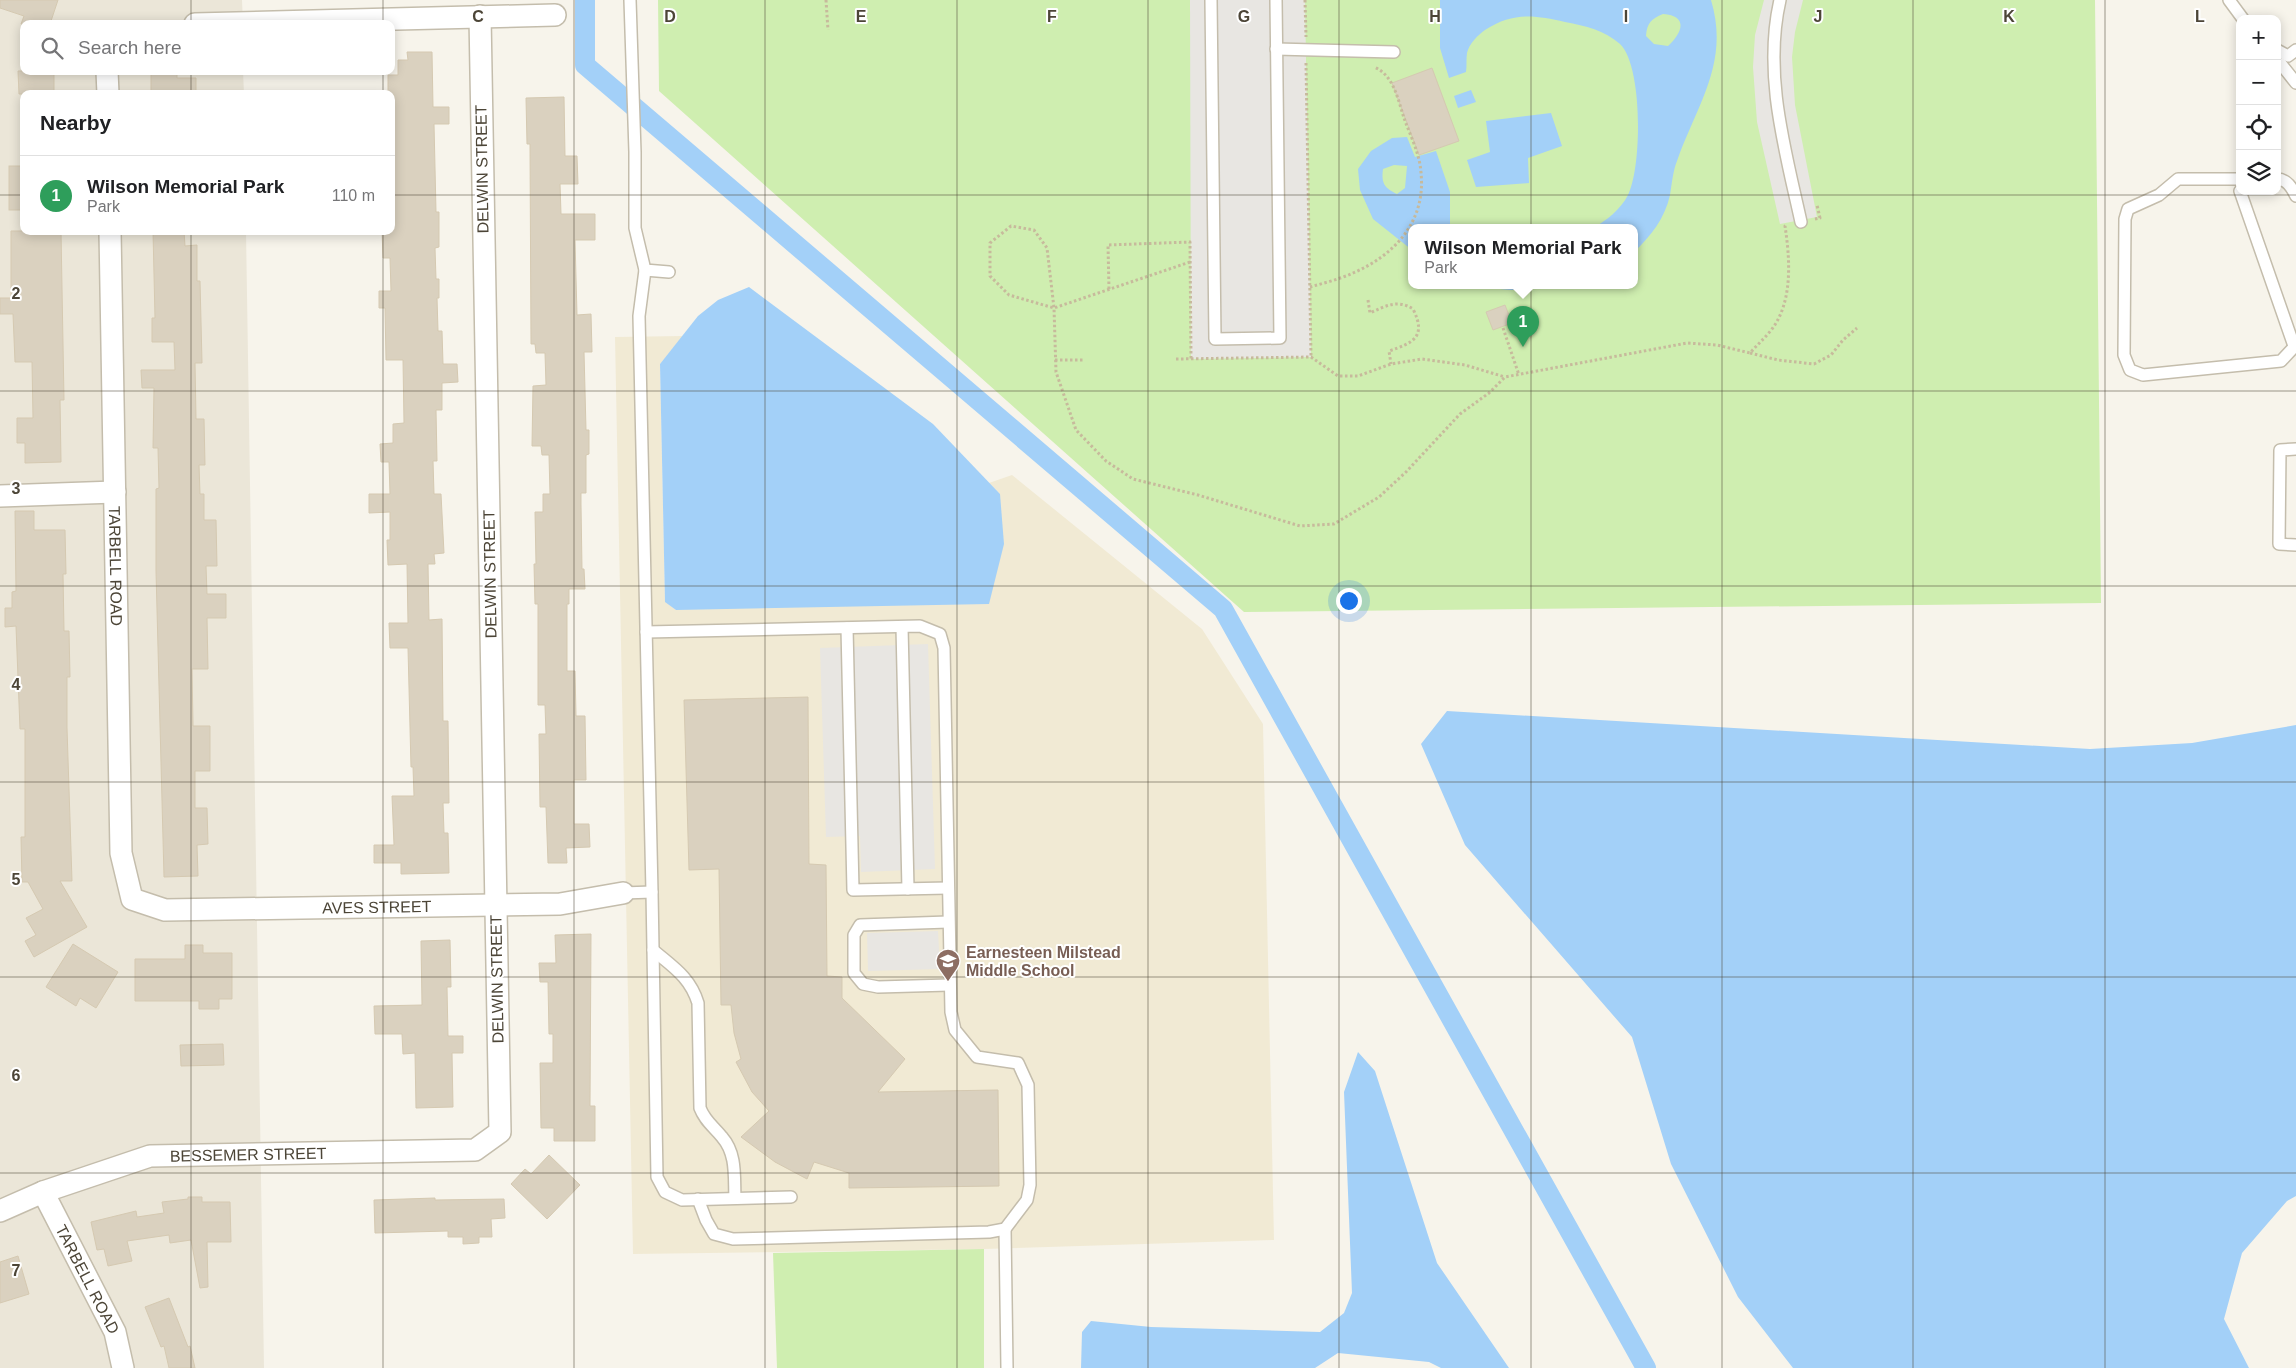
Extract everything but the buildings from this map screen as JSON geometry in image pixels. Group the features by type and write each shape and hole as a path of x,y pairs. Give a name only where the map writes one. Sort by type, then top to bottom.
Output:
{"street":[{"path":"338,20 555,15"},
{"name":"DELWIN STREET","path":"480,16 500,1132"},
{"path":"107,75 108,90"},
{"name":"TARBELL ROAD","path":"110,235 121,853 132,899"},
{"path":"0,496 115,492"},
{"name":"AVES STREET","path":"132,899 165,910 560,904 623,893"},
{"name":"BESSEMER STREET","path":"0,1211 43,1192 150,1156 475,1150 500,1132"},
{"name":"TARBELL ROAD","path":"43,1192 115,1332 123,1368"}],"lane":[{"path":"630,0 635,152 635,228 645,270 639,316 657,1178 665,1192 682,1200 790,1197"},
{"path":"1211,0 1215,339 1280,338 1276,0"},
{"path":"1780,0 1774,28 1774,74 1780,123 1801,222"},
{"path":"2229,0 2240,15"},
{"path":"1276,49 1394,52"},
{"path":"2286,59 2296,83"},
{"path":"2236,179 2178,178 2159,195 2128,210 2125,219 2124,355 2130,370 2142,375 2281,361 2295,346 2241,195"},
{"path":"2281,179 2291,186 2296,196"},
{"path":"645,270 668,272"},
{"path":"2296,449 2280,450 2279,544 2296,545"},
{"path":"646,632 920,626 932,629 940,634 944,648 951,1012 955,1030 976,1057 1018,1064 1028,1085 1030,1185 1027,1200 1005,1229 1006,1368"},
{"path":"902,627 908,889"},
{"path":"847,628 853,890 948,888"},
{"path":"623,893 652,892"},
{"path":"948,922 860,925 854,935 854,973 863,984 878,986 949,985"},
{"path":"653,950 693,988 698,1003 700,1108 705,1120 722,1136 730,1148 734,1166 735,1198"},
{"path":"698,1199 714,1234 733,1239 980,1232 1005,1229"}],"path":[{"path":"826,0 828,30"},
{"path":"1305,0 1311,358"},
{"path":"1358,51 1359,60 1379,69 1391,81 1416,153 1421,171 1422,189 1418,209 1412,224"},
{"path":"1750,353 1772,328 1782,308 1790,256 1785,226 1820,218 1817,204"},
{"path":"1190,262 1054,308 1009,295 990,276 990,243 1010,226 1034,230 1047,248 1054,308 1056,372 1076,430 1106,461 1133,479 1198,495 1300,526 1334,524 1379,497 1406,472 1460,414 1489,393 1505,377"},
{"path":"1310,287 1353,273 1373,263 1400,242 1408,231"},
{"path":"1109,290 1108,245 1190,242 1191,359"},
{"path":"1368,300 1370,313 1386,305 1398,303 1413,309 1418,318 1419,328 1416,337 1410,344 1389,351 1391,364"},
{"path":"1503,328 1519,375"},
{"path":"1176,359 1311,358 1338,376 1358,376 1391,364 1422,359 1465,365 1505,377 1687,343 1717,345 1778,360 1814,364 1831,355 1843,340 1857,328"},
{"path":"1055,360 1085,360"}],"shaded area":[{"path":"0,0 242,0 243,20 20,20 20,75 243,75 244,90 20,90 20,235 246,235 264,1368 0,1368"},
{"path":"1190,0 1305,0 1311,357 1191,359"},
{"path":"1764,0 1803,0 1795,32 1792,57 1795,105 1817,217 1780,224 1757,122 1753,67 1755,35"},
{"name":"Earnesteen Milstead Middle School","path":"683,336 660,364 665,601 676,610 1000,494 989,483 1012,475 1202,629 1263,724 1274,1240 984,1249 633,1254 615,337"},
{"path":"928,644 935,869 861,872 860,836 826,837 820,648"},
{"path":"938,931 940,969 868,971 867,933"}],"green space":[{"path":"658,0 2095,0 2101,603 1244,612 659,91"},
{"path":"984,1249 984,1368 777,1368 773,1253"}],"water":[{"path":"1440,0 1711,0 1716,23 1717,44 1709,83 1676,165 1665,211 1652,233 1638,248 1638,224 1600,224 1613,214 1628,195 1636,163 1638,117 1636,94 1628,56 1620,44 1601,32 1580,25 1543,18 1514,18 1495,24 1480,34 1468,50 1466,72 1449,78 1440,48","holes":["1663,14 1677,18 1680,22 1679,31 1668,46 1654,44 1646,36 1647,28 1655,18"]},
{"path":"1471,90 1476,102 1458,108 1454,96"},
{"path":"1551,113 1562,146 1528,158 1529,183 1476,187 1467,160 1490,152 1486,121"},
{"path":"1407,137 1415,157 1436,151 1450,192 1450,224 1408,224 1408,247 1373,219 1360,190 1358,169 1371,151 1392,138","holes":["1394,165 1407,166 1405,188 1397,194 1389,190 1383,182 1383,169"]},
{"path":"749,287 933,424 1000,494 1004,544 989,604 676,610 665,602 660,364 698,316 718,300"},
{"path":"1447,711 2090,749 2192,743 2296,725 2296,1196 2287,1201 2242,1253 2224,1319 2249,1368 1793,1368 1738,1297 1671,1164 1632,1037 1465,845 1421,744"},
{"path":"1358,1052 1375,1071 1437,1263 1509,1368 1441,1368 1429,1362 1338,1353 1315,1368 1081,1368 1082,1332 1091,1321 1151,1327 1320,1332 1344,1313 1352,1293 1344,1092"}],"waterway":[{"path":"585,0 585,65 1223,609 1646,1368"}],"place":[{"name":"Wilson Memorial Park","path":"1523,347"},
{"name":"Earnesteen Milstead Middle School","path":"948,982"}]}
